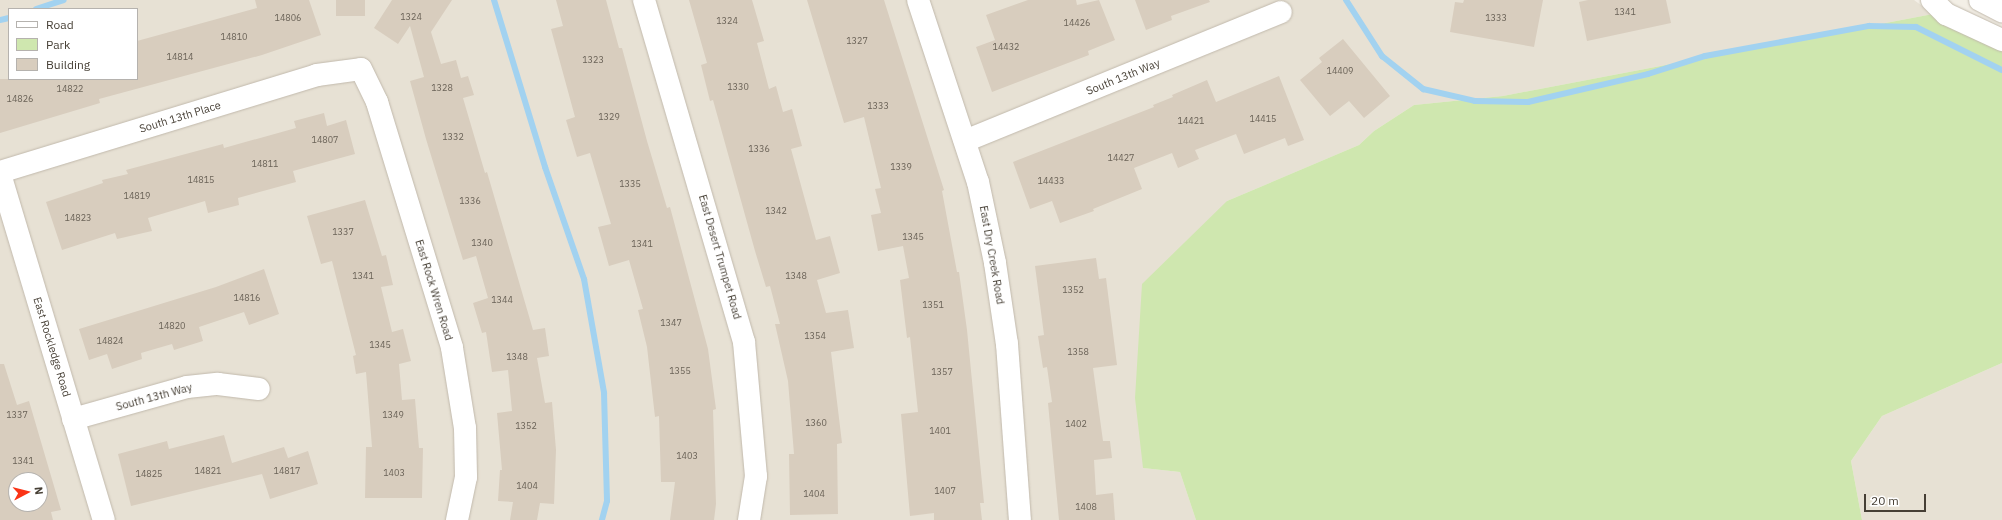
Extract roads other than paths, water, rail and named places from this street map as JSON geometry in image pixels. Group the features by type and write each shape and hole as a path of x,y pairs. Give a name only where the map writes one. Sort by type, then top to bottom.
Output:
{"street":[{"name":"East Desert Trumpet Road","path":"644,0 744,342 756,476 749,520"},
{"name":"East Dry Creek Road","path":"918,0 978,182 1007,344 1020,520"},
{"path":"1932,0 1946,14 2002,40"},
{"path":"1980,0 2002,11"},
{"name":"South 13th Way","path":"965,142 1281,12"},
{"name":"South 13th Place","path":"0,173 317,75 360,69"},
{"name":"East Rock Wren Road","path":"360,69 377,102 452,348 465,428 466,476 456,520"},
{"name":"East Rockledge Road","path":"0,173 104,520"},
{"name":"South 13th Way","path":"73,419 187,387 218,384 259,388"}],"waterway":[{"path":"39,8 64,0"},
{"path":"494,0 545,167 584,279 604,393 607,501 602,520"},
{"path":"1346,0 1382,56 1423,89 1475,101 1528,102 1648,74 1705,56 1869,26 1916,27 2002,70"},
{"path":"0,20 8,18"}]}
